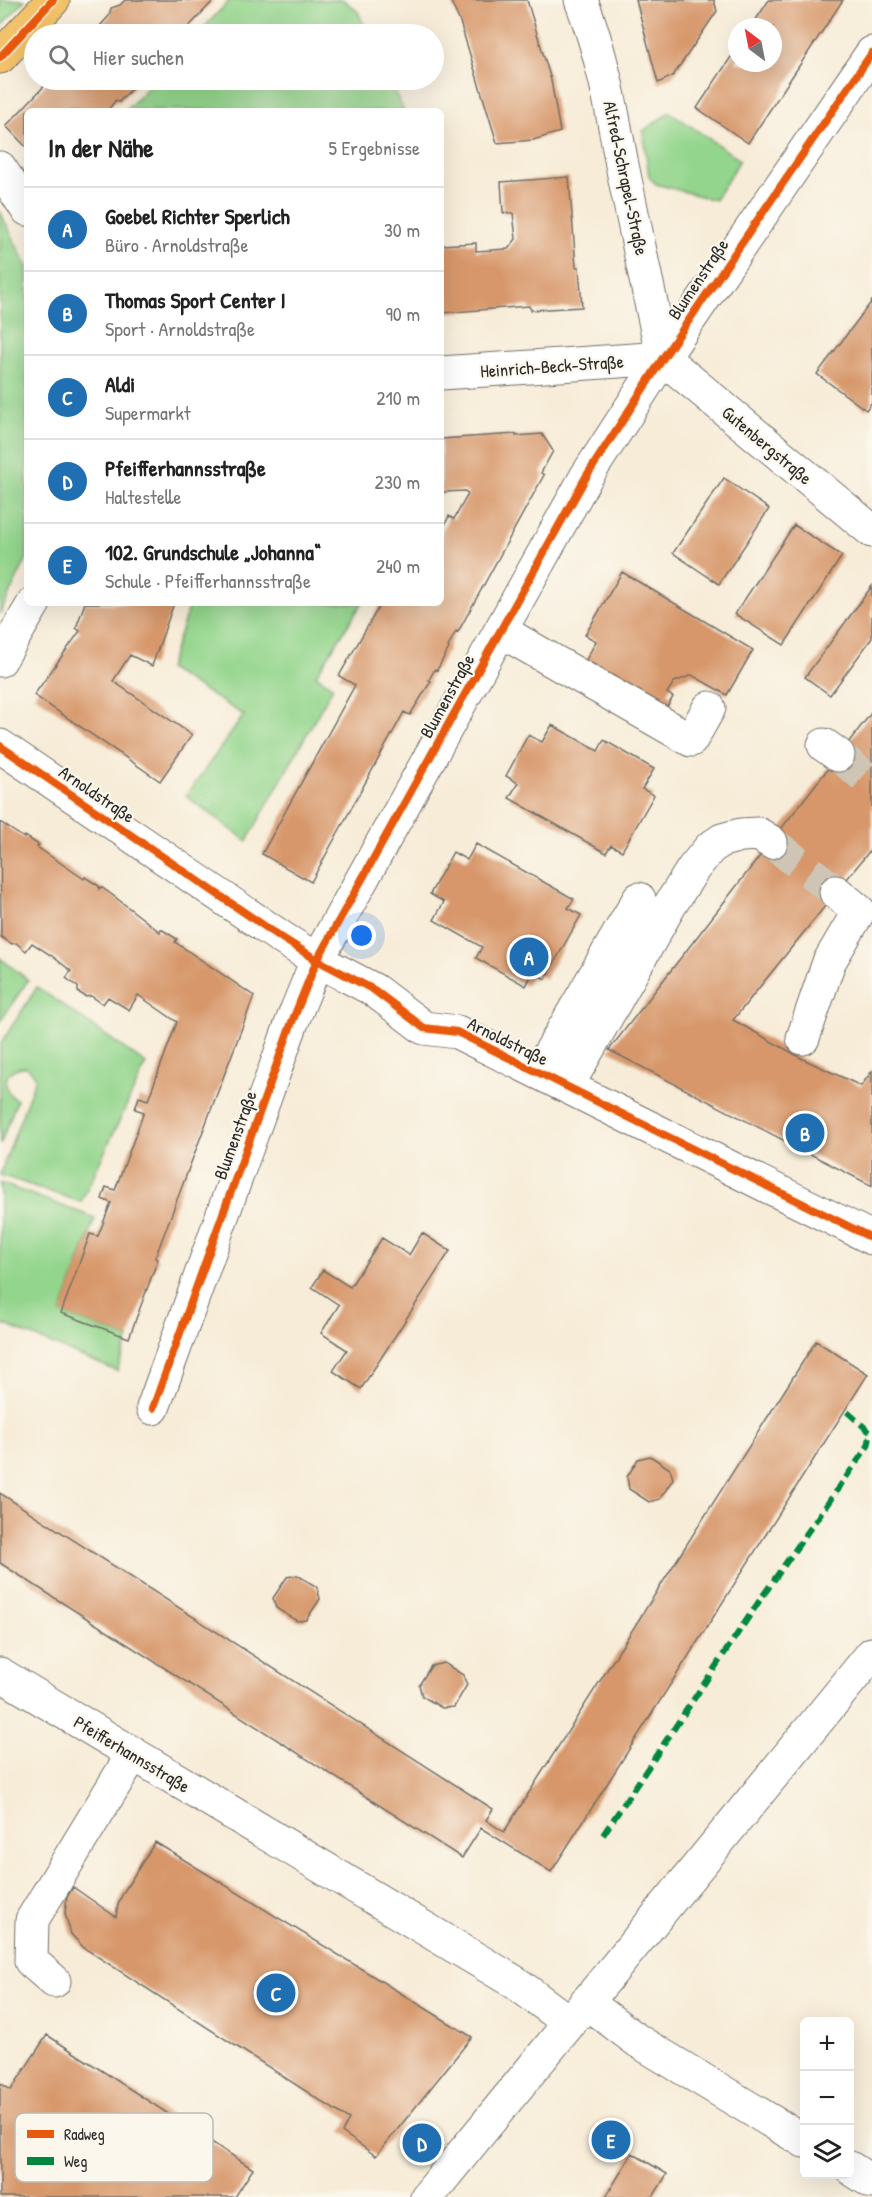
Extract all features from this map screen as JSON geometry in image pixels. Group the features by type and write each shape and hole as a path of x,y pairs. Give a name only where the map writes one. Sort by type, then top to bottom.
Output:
{"main road":[{"path":"31,24 53,0"},
{"path":"0,57 24,31"}],"street":[{"name":"Alfred-Schrapel-Straße","path":"581,0 590,23 615,120 622,164 663,358"},
{"name":"Blumenstraße","path":"153,1408 291,1022 316,960 586,477 663,358 872,53"},
{"path":"0,168 24,204"},
{"name":"Heinrich-Beck-Straße","path":"444,374 663,358"},
{"name":"Gutenbergstraße","path":"663,358 872,531"},
{"path":"0,660 32,606"},
{"path":"501,631 691,740 709,708"},
{"name":"Arnoldstraße","path":"0,746 316,960 374,990 435,1006 457,1032 872,1238"},
{"path":"567,1086 670,905 693,869 710,848 722,840 741,835 758,834 771,842"},
{"path":"803,1038 829,962 860,911 836,892"},
{"path":"539,1072 639,899"},
{"path":"427,2197 872,1654"},
{"name":"Pfeifferhannsstraße","path":"0,1674 516,1983 638,2041 800,2139"},
{"path":"54,1981 31,1961 32,1920 133,1754"},
{"path":"854,2171 872,2182"}],"green space":[{"path":"0,0 25,0 0,27"},
{"path":"230,0 344,0 358,12 363,24 207,24"},
{"path":"145,90 394,90 403,108 128,108"},
{"path":"670,112 740,160 715,200 656,184 649,177 643,131"},
{"path":"0,211 24,261 24,564 0,614"},
{"path":"189,606 360,606 316,675 333,687 247,841 186,796 244,715 168,669"},
{"path":"0,958 28,980 0,1022"},
{"path":"37,987 146,1064 81,1202 0,1175 36,1077 27,1067 12,1070 8,1075 6,1085 8,1091 17,1100 0,1145 0,1045"},
{"path":"0,1183 95,1218 61,1313 129,1338 117,1371 0,1323"}],"building":[{"path":"125,0 214,0 191,24 102,24 109,16 111,8 120,5"},
{"path":"450,0 527,0 551,80 560,132 533,140 497,143 460,22"},
{"path":"636,0 714,0 717,11 673,76 658,83"},
{"path":"769,0 843,0 748,143 697,108 728,62 728,72 782,72 782,18 757,18"},
{"path":"40,90 130,90 119,102 116,100 109,108 24,108 24,145 6,126"},
{"path":"569,177 576,267 579,267 582,307 531,310 529,306 444,313 444,245 476,243 476,251 508,249 516,239 513,213 503,213 501,182"},
{"path":"872,301 872,402 866,410 817,374"},
{"path":"542,434 553,451 541,473 544,475 458,632 456,631 437,670 435,669 429,680 431,681 410,715 404,712 311,882 262,854 355,685 339,676 379,606 444,606 444,527 449,516 454,519 468,494 465,491 444,492 444,439"},
{"path":"724,478 769,509 719,584 673,553"},
{"path":"794,525 842,556 784,645 735,614"},
{"path":"622,572 753,650 727,695 692,675 674,682 667,693 673,697 667,707 586,660 596,641 585,635"},
{"path":"872,586 872,638 830,695 805,677"},
{"path":"84,606 173,606 152,666 130,655 113,681 192,735 160,781 34,695 80,631 76,628"},
{"path":"872,712 872,848 733,1020 803,1059 861,1086 872,1071 872,1186 609,1050"},
{"path":"552,725 598,751 604,740 654,769 642,789 654,795 622,851 611,845 606,853 509,798 518,783 506,776 528,735 542,742"},
{"path":"0,822 39,845 37,847 84,879 85,877 99,886 99,889 101,887 160,932 161,929 177,939 175,942 254,996 155,1258 158,1259 129,1338 61,1313 90,1234 98,1236 111,1203 102,1199 106,1187 115,1190 144,1112 135,1109 139,1097 148,1100 177,1022 138,995 129,1010 108,997 103,1004 91,996 86,997 78,992 78,987 66,978 71,971 52,956 32,943 26,951 16,943 12,944 1,937"},
{"path":"476,844 574,899 568,908 581,915 545,979 533,972 526,986 476,958 482,947 434,920 444,902 430,894 453,852 467,860"},
{"path":"422,1233 450,1251 361,1389 333,1371 347,1350 321,1333 339,1305 312,1287 323,1270 350,1287 382,1238 409,1255"},
{"path":"816,1341 868,1374 551,1872 481,1828 462,1858 0,1563 0,1493 493,1809 486,1820 504,1832"},
{"path":"650,1456 670,1469 673,1479 660,1499 649,1502 629,1489 627,1477 638,1459"},
{"path":"297,1575 317,1587 320,1599 306,1620 297,1621 276,1608 273,1598 287,1577"},
{"path":"444,1663 463,1675 467,1685 454,1707 442,1708 422,1696 419,1685 431,1666"},
{"path":"155,1842 472,2037 376,2156 342,2132 349,2119 84,1948 71,1934 65,1913 67,1897 73,1887 116,1917 123,1893"},
{"path":"47,2035 167,2113 15,2113 15,2182 213,2182 213,2143 253,2169 235,2197 0,2197 0,2083 11,2090"},
{"path":"632,2153 667,2174 653,2197 606,2197"}],"tunnel":[{"path":"838,755 872,783"},
{"path":"771,842 836,892"}],"marked path":[{"path":"603,1835 762,1597 868,1446 871,1433 845,1410"}],"cycle path":[{"path":"31,24 53,0"},
{"path":"0,57 24,31"},
{"path":"153,1408 292,1022 317,960 586,477 663,358 872,53"},
{"path":"0,746 282,938 317,960 374,990 424,1028 457,1032 872,1238"}],"place":[{"name":"Goebel Richter Sperlich","path":"529,957"},
{"name":"Thomas Sport Center I","path":"805,1133"},
{"name":"Aldi","path":"276,1993"},
{"name":"102. Grundschule „Johanna“","path":"611,2140"},
{"name":"Pfeifferhannsstraße","path":"422,2143"}]}
